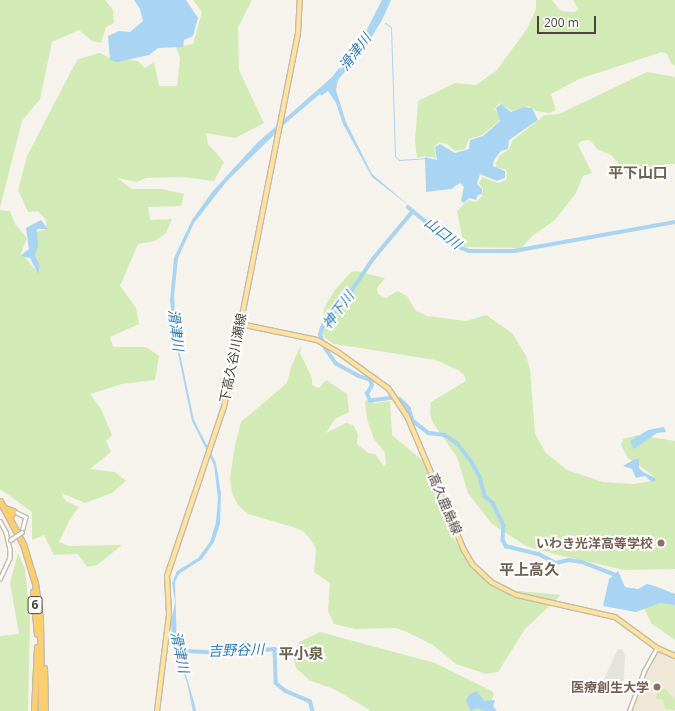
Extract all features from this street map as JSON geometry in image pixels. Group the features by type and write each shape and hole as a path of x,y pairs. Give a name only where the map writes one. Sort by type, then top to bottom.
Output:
{"highway":[{"name":"6","path":"0,501 20,544 27,564 34,599 37,647 37,711"},
{"name":"6","path":"2,507 10,517 32,570 40,627 40,711"},
{"path":"2,507 13,511 10,517"},
{"path":"40,627 45,711"},
{"path":"34,711 37,647"}],"main road":[{"name":"下高久谷川瀬線","path":"157,711 169,614 167,580 224,407 300,21 300,0"},
{"name":"高久鹿島線","path":"240,324 319,341 380,382 395,396 464,550 483,576 498,587 518,595 615,617 657,648 675,656"}],"street":[{"path":"10,541 22,532 26,517 19,511 13,511"},
{"path":"0,521 10,541 10,558 0,579"},
{"path":"629,711 644,671 657,648"}],"shaded area":[{"path":"618,649 622,649 625,656 623,694 618,694 602,683"},
{"name":"医療創生大学","path":"658,650 675,658 675,711 631,711 645,674"}],"green space":[{"path":"0,0 105,0 113,10 114,23 106,27 101,43 92,41 79,30 52,42 40,99 22,121 0,208"},
{"path":"193,0 252,0 238,27 239,70 264,123 235,138 206,133 208,144 224,162 214,181 182,177 146,178 137,182 117,178 132,189 162,189 184,194 181,206 148,207 150,220 172,219 166,233 155,241 138,244 120,286 136,308 139,324 110,337 113,347 146,347 159,356 155,380 122,384 90,394 101,409 112,435 106,441 111,452 90,469 115,472 126,481 112,493 85,503 61,493 66,501 79,507 70,519 59,542 69,546 122,545 97,565 87,567 78,554 54,555 44,535 32,540 32,512 0,489 0,210 10,211 15,224 27,238 20,256 25,257 37,272 40,265 35,254 37,232 46,229 46,220 38,211 28,212 18,190 27,156 78,59 100,53 115,61 123,59 138,61 145,68 154,62 159,86 177,86 180,58 176,47 193,44 202,12"},
{"path":"536,0 552,0 561,11 575,12 578,9 573,0 675,0 675,66 671,63 667,54 662,52 579,79 551,94 556,110 550,113 536,111 529,106 512,111 499,103 495,109 500,118 499,121 482,135 469,139 465,149 455,151 447,144 439,142 434,147 436,158 425,156 417,158 415,141 418,101 455,83 476,85 496,71 527,29 536,9"},
{"path":"647,72 675,77 675,164 664,164 660,172 628,175 611,155 597,149 590,140 581,141 578,145 592,173 583,176 576,193 555,220 532,236 521,248 464,247 457,211 468,200 476,202 482,196 483,189 479,184 482,177 498,183 506,180 507,173 505,169 496,168 496,163 499,156 509,149 513,140 545,115 559,114"},
{"path":"356,271 385,278 377,288 378,294 386,298 397,291 407,296 416,311 427,316 466,321 486,315 512,333 526,356 530,369 535,434 546,453 567,470 603,482 634,484 652,481 654,479 651,474 628,458 621,445 623,439 638,435 675,441 675,569 625,570 558,555 526,546 492,524 468,493 457,457 433,423 430,414 431,402 466,381 464,375 458,370 436,360 334,344 325,338 320,329 325,306 335,290 351,272"},
{"path":"301,345 300,353 312,378 312,385 319,388 326,380 347,394 349,412 335,419 326,433 346,423 353,425 358,434 357,444 368,453 375,454 384,466 386,464 385,453 374,439 367,419 365,402 367,400 375,403 390,401 392,435 424,462 444,520 457,544 471,562 491,581 509,590 561,595 525,629 498,672 486,674 456,664 433,645 405,631 395,628 355,629 334,624 328,611 330,583 314,572 316,549 311,540 303,531 248,514 238,505 232,493 230,478 235,445 241,422 287,383 291,367"},
{"path":"18,553 25,569 30,617 28,711 0,711 0,636 19,634 10,583"},
{"path":"664,592 675,595 675,640 651,623 644,608"},
{"path":"320,632 435,663 492,691 494,694 488,711 371,711 336,690 309,680 296,668 293,655 299,642"},
{"path":"658,688 665,689 675,699 675,710 665,709 663,700 656,699"}],"water":[{"path":"134,0 186,0 198,18 193,36 184,40 183,47 158,48 149,55 117,62 110,60 108,36 119,31 130,32 143,21 140,9"},
{"name":"滑津川","path":"382,0 391,0 382,20 366,46 338,80 336,90 346,122 372,174 413,209 372,177 343,124 336,103 328,91 321,96 320,94 288,121 227,181 194,223 178,258 174,296 177,340 194,420 216,463 221,493 220,524 214,542 202,559 179,574 175,582 177,645 194,702 196,711 193,711 187,683 172,638 171,623 175,602 172,583 177,571 198,558 210,542 216,522 218,499 214,465 192,421 176,344 170,301 174,258 192,220 212,192 257,143 331,78 360,43"},
{"path":"501,104 511,112 524,107 532,108 538,120 509,140 508,149 501,151 494,160 493,166 505,171 505,178 497,181 480,174 477,184 482,189 482,194 478,195 476,200 469,198 464,203 461,201 464,187 460,183 451,189 426,192 425,157 437,160 435,147 440,144 455,153 469,149 470,140 483,136 500,121 496,108"},
{"path":"41,220 48,229 37,229 38,247 35,255 40,265 38,274 30,258 20,256 29,249 26,228"},
{"path":"664,427 666,432 657,433 634,449 630,441 648,430"},
{"path":"635,459 639,459 639,468 643,472 655,478 656,481 652,482 645,476 636,478 632,469 623,466"},
{"path":"618,571 625,587 638,589 647,584 655,586 675,594 675,605 660,603 636,612 603,606 609,579"},
{"path":"477,691 484,701 495,700 493,706 497,711 484,711 478,708 471,711 466,701 469,695"}],"waterway":[{"path":"385,23 391,27 395,156 399,160 425,158"},
{"name":"山口川","path":"408,207 456,246 469,251 514,251 675,222"},
{"name":"神下川","path":"394,398 370,401 367,394 372,385 370,380 358,376 336,364 325,348 320,335 322,328 350,293 373,259 413,211"},
{"name":"神下川","path":"400,399 409,408 413,421 429,433 445,435 457,443 472,462 480,477 485,496 493,503 504,526 503,540 506,546 539,554 556,563 569,560 582,562 618,576"},
{"name":"吉野谷川","path":"184,651 226,653 275,649 276,683 286,691 310,701 313,711"}],"place":[{"name":"いわき光洋高等学校","path":"661,543"},
{"name":"医療創生大学","path":"657,687"}],"district":[{"name":"平下山口","path":"638,173"},
{"name":"平上高久","path":"529,570"},
{"name":"平小泉","path":"301,654"}]}
